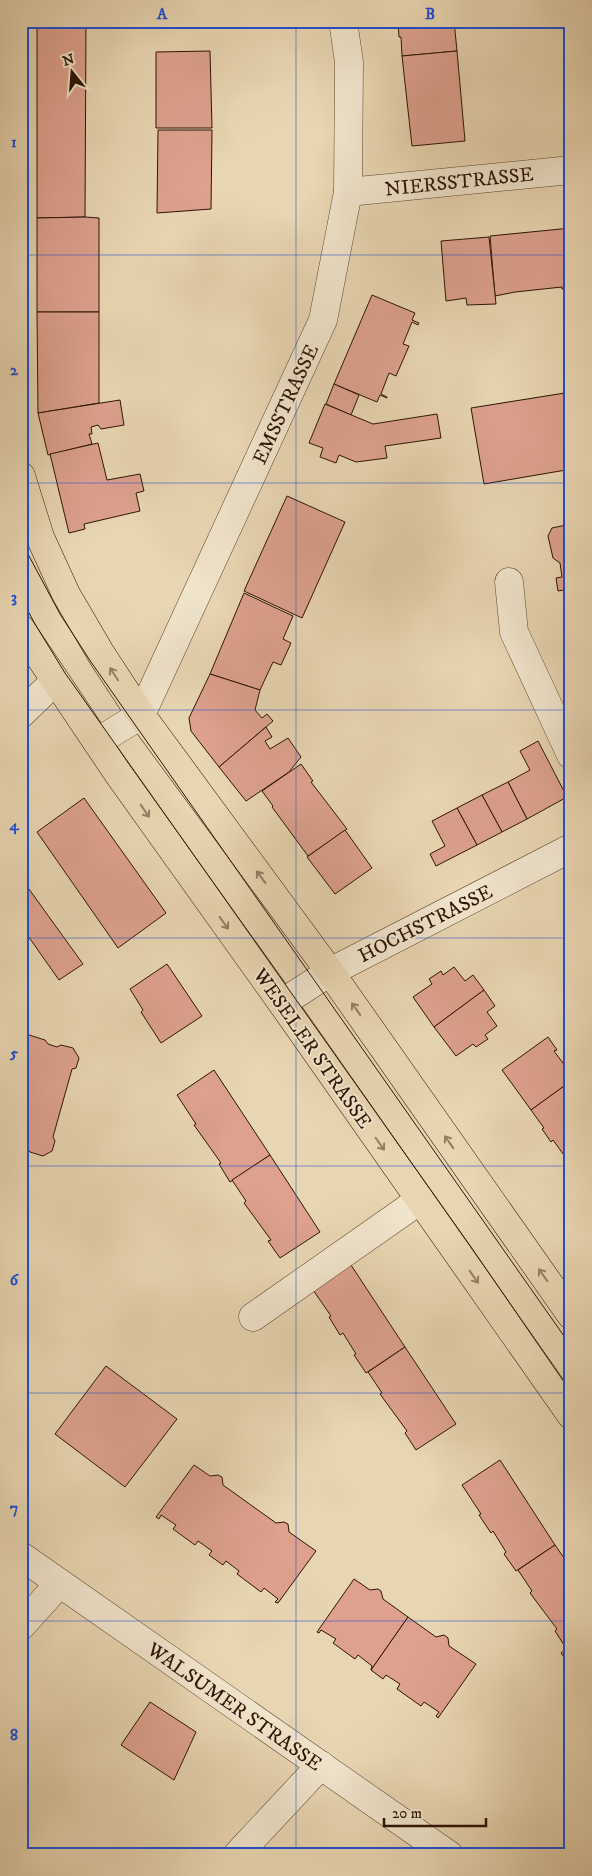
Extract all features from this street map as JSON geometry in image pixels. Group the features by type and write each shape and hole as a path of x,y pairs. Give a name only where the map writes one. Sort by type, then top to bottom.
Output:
{"main road":[{"path":"21,476 40,537 66,594 101,654 141,714 330,972 571,1315"},
{"name":"WESELER STRASSE","path":"21,629 97,742 571,1415"}],"street":[{"name":"EMSSTRASSE","path":"141,714 323,320 348,192 350,62 342,21"},
{"name":"NIERSSTRASSE","path":"348,192 571,170"},
{"path":"509,582 514,632 571,755"},
{"path":"21,714 55,681"},
{"path":"97,742 141,714"},
{"name":"HOCHSTRASSE","path":"282,1003 330,972 571,848"},
{"path":"253,1317 420,1200"},
{"name":"WALSUMER STRASSE","path":"21,1556 449,1855"},
{"path":"21,1626 59,1584"},
{"path":"237,1855 321,1765"}],"building":[{"path":"37,21 86,21 85,217 37,218"},
{"path":"398,21 454,21 457,51 402,56"},
{"path":"210,51 212,128 156,128 156,52"},
{"path":"457,51 465,141 412,146 402,56"},
{"path":"158,130 212,130 211,209 157,213"},
{"path":"37,218 99,218 99,312 37,312"},
{"path":"571,228 571,288 562,289 562,287 495,296 490,236"},
{"path":"489,237 496,304 467,305 466,298 446,301 441,241"},
{"path":"372,295 415,313 412,320 419,323 418,325 412,322 403,344 409,346 396,376 389,373 381,394 387,398 380,395 377,402 334,384"},
{"path":"37,312 99,312 99,403 38,413"},
{"path":"334,384 359,395 351,415 326,404"},
{"path":"571,392 571,489 566,470 484,484 471,408"},
{"path":"120,400 124,425 101,429 98,425 91,427 92,434 89,434 92,444 48,455 38,413"},
{"path":"325,404 373,424 437,414 441,438 385,446 387,458 356,462 339,455 336,463 320,457 323,448 309,443"},
{"path":"98,443 107,480 140,474 144,491 136,493 140,511 84,524 85,529 69,533 50,454"},
{"path":"287,496 345,522 302,618 244,591"},
{"path":"571,524 571,612 567,613 564,590 558,591 556,578 562,577 560,563 553,558 548,536 552,528"},
{"path":"244,593 293,616 283,639 291,643 281,665 273,662 260,690 210,674"},
{"path":"210,674 260,690 255,710 262,718 267,714 273,721 219,767 191,731 189,718"},
{"path":"266,727 272,737 265,741 270,749 288,738 301,757 289,772 246,801 219,767"},
{"path":"538,741 567,797 527,819 508,782 530,770 520,751"},
{"path":"301,764 313,781 311,782 347,829 308,856 262,791"},
{"path":"508,782 527,819 502,832 482,795"},
{"path":"482,795 502,832 477,845 457,808"},
{"path":"84,798 166,913 118,948 37,832"},
{"path":"457,808 477,845 436,866 430,854 445,846 432,821"},
{"path":"345,830 372,868 335,894 307,857"},
{"path":"21,878 83,964 59,980 21,926"},
{"path":"167,964 202,1016 161,1043 141,1012 143,1010 130,989"},
{"path":"454,967 465,981 473,975 484,990 434,1027 413,997 432,984 429,979 441,971 443,975"},
{"path":"484,990 495,1006 487,1012 497,1026 485,1035 488,1039 476,1047 473,1044 456,1056 434,1027"},
{"path":"26,1034 45,1040 48,1044 57,1047 61,1045 73,1048 79,1058 76,1068 72,1069 53,1137 55,1141 52,1151 43,1156 21,1147 21,1036"},
{"path":"548,1037 557,1050 554,1051 571,1074 571,1081 531,1110 502,1070"},
{"path":"214,1070 270,1155 230,1182 219,1164 221,1163 194,1125 196,1124 177,1095"},
{"path":"571,1081 571,1154 566,1158 553,1140 551,1142 531,1110"},
{"path":"270,1155 320,1232 280,1258 268,1241 271,1240 244,1203 246,1201 232,1180"},
{"path":"349,1262 405,1347 366,1373 343,1333 340,1335 329,1317 331,1316 311,1287"},
{"path":"405,1347 456,1424 416,1450 405,1433 407,1431 380,1394 382,1393 368,1372"},
{"path":"106,1366 177,1419 125,1487 55,1434"},
{"path":"500,1460 555,1545 516,1571 504,1554 506,1552 493,1531 491,1533 462,1485"},
{"path":"194,1465 210,1476 218,1475 222,1477 223,1485 276,1523 284,1522 288,1524 289,1532 316,1551 278,1603 275,1602 278,1599 264,1588 261,1592 237,1574 239,1571 226,1561 223,1565 209,1555 212,1551 198,1541 195,1545 173,1529 176,1525 161,1515 159,1519 156,1517"},
{"path":"555,1545 571,1568 571,1646 566,1648 555,1631 557,1629 530,1593 532,1591 518,1570"},
{"path":"354,1579 370,1590 378,1589 381,1591 383,1599 408,1617 371,1670 372,1666 358,1655 355,1659 333,1643 336,1639 321,1630 319,1633 317,1632"},
{"path":"408,1617 436,1637 444,1635 448,1638 449,1646 476,1664 438,1718 436,1716 439,1712 424,1702 421,1706 397,1689 400,1684 386,1675 383,1679 371,1670"},
{"path":"571,1646 571,1667 561,1653"},
{"path":"150,1702 196,1732 174,1780 121,1745"}],"tram line":[{"path":"21,541 60,614 91,662 571,1346"},
{"path":"21,598 65,673 471,1247 571,1392"}]}
